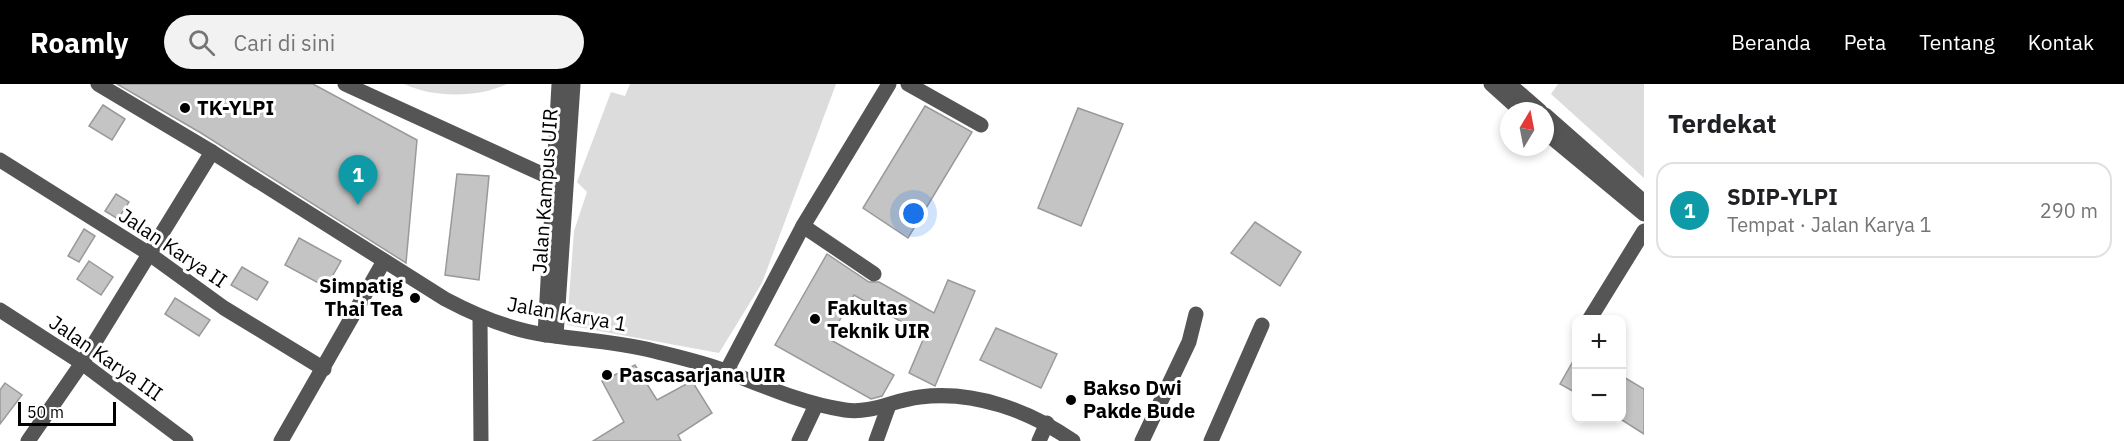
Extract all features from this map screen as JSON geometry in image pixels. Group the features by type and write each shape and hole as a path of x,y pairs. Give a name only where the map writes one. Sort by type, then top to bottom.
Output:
{"street":[{"name":"Jalan Karya 1","path":"98,84 480,318 551,335 640,348 726,372 816,405 860,412 920,397 952,396 1020,411 1047,423 1073,441"},
{"path":"345,84 560,179"},
{"name":"Jalan Kampus UIR","path":"551,335 560,179 559,84"},
{"name":"Jalan Kampus UIR","path":"560,179 573,84"},
{"path":"726,372 803,226 889,84"},
{"path":"908,84 981,125"},
{"path":"1491,84 1511,102"},
{"path":"1509,84 1530,102"},
{"path":"1554,127 1569,145 1644,214"},
{"path":"1554,137 1569,145 1644,202"},
{"path":"28,441 82,363 212,152"},
{"name":"Jalan Karya II","path":"0,160 148,253 224,308 324,369"},
{"path":"803,226 874,274"},
{"path":"1592,315 1644,231"},
{"path":"280,441 324,369 384,261"},
{"name":"Jalan Karya III","path":"0,310 82,363 186,441"},
{"path":"1142,441 1189,342 1196,314"},
{"path":"480,318 481,441"},
{"path":"1211,441 1262,325"},
{"path":"799,441 816,405"},
{"path":"876,441 889,405"},
{"path":"1039,441 1047,423"}],"shaded area":[{"path":"404,84 507,84 469,94 442,94"},
{"path":"630,84 836,84 762,283 719,353 567,325 574,231 587,192 577,182 611,92 625,96"},
{"path":"1558,84 1644,84 1644,178 1551,94"}],"building":[{"path":"117,84 313,84 417,140 406,263 201,133"},
{"path":"103,105 125,119 112,140 89,126"},
{"path":"925,106 972,132 908,238 863,208"},
{"path":"1078,108 1123,124 1081,226 1038,208"},
{"path":"457,174 489,176 479,280 445,275"},
{"path":"116,194 129,202 118,219 105,211"},
{"path":"1255,222 1301,252 1280,286 1231,253"},
{"path":"84,229 95,236 79,262 68,256"},
{"path":"299,238 341,261 326,287 285,265"},
{"name":"Fakultas Teknik UIR","path":"827,254 869,282 879,282 934,313 948,280 975,291 935,386 909,373 925,335 854,295 829,339 894,375 882,396 871,399 775,345"},
{"path":"89,261 113,277 101,295 77,279"},
{"path":"242,267 268,282 257,300 231,285"},
{"path":"175,298 210,320 199,336 165,314"},
{"path":"996,328 1057,354 1041,388 980,360"},
{"path":"1572,363 1572,391 1560,384"},
{"path":"635,365 657,400 692,381 712,413 678,435 681,441 593,441 624,422 602,381"},
{"path":"1626,378 1644,389 1644,434 1626,423"},
{"path":"5,383 22,395 0,424 0,390"}],"place":[{"name":"TK-YLPI","path":"185,108"},
{"name":"SDIP-YLPI","path":"358,205"},
{"name":"Simpatig Thai Tea","path":"415,298"},
{"name":"Fakultas Teknik UIR","path":"815,319"},
{"name":"Pascasarjana UIR","path":"607,375"},
{"name":"Bakso Dwi Pakde Bude","path":"1071,400"}]}
